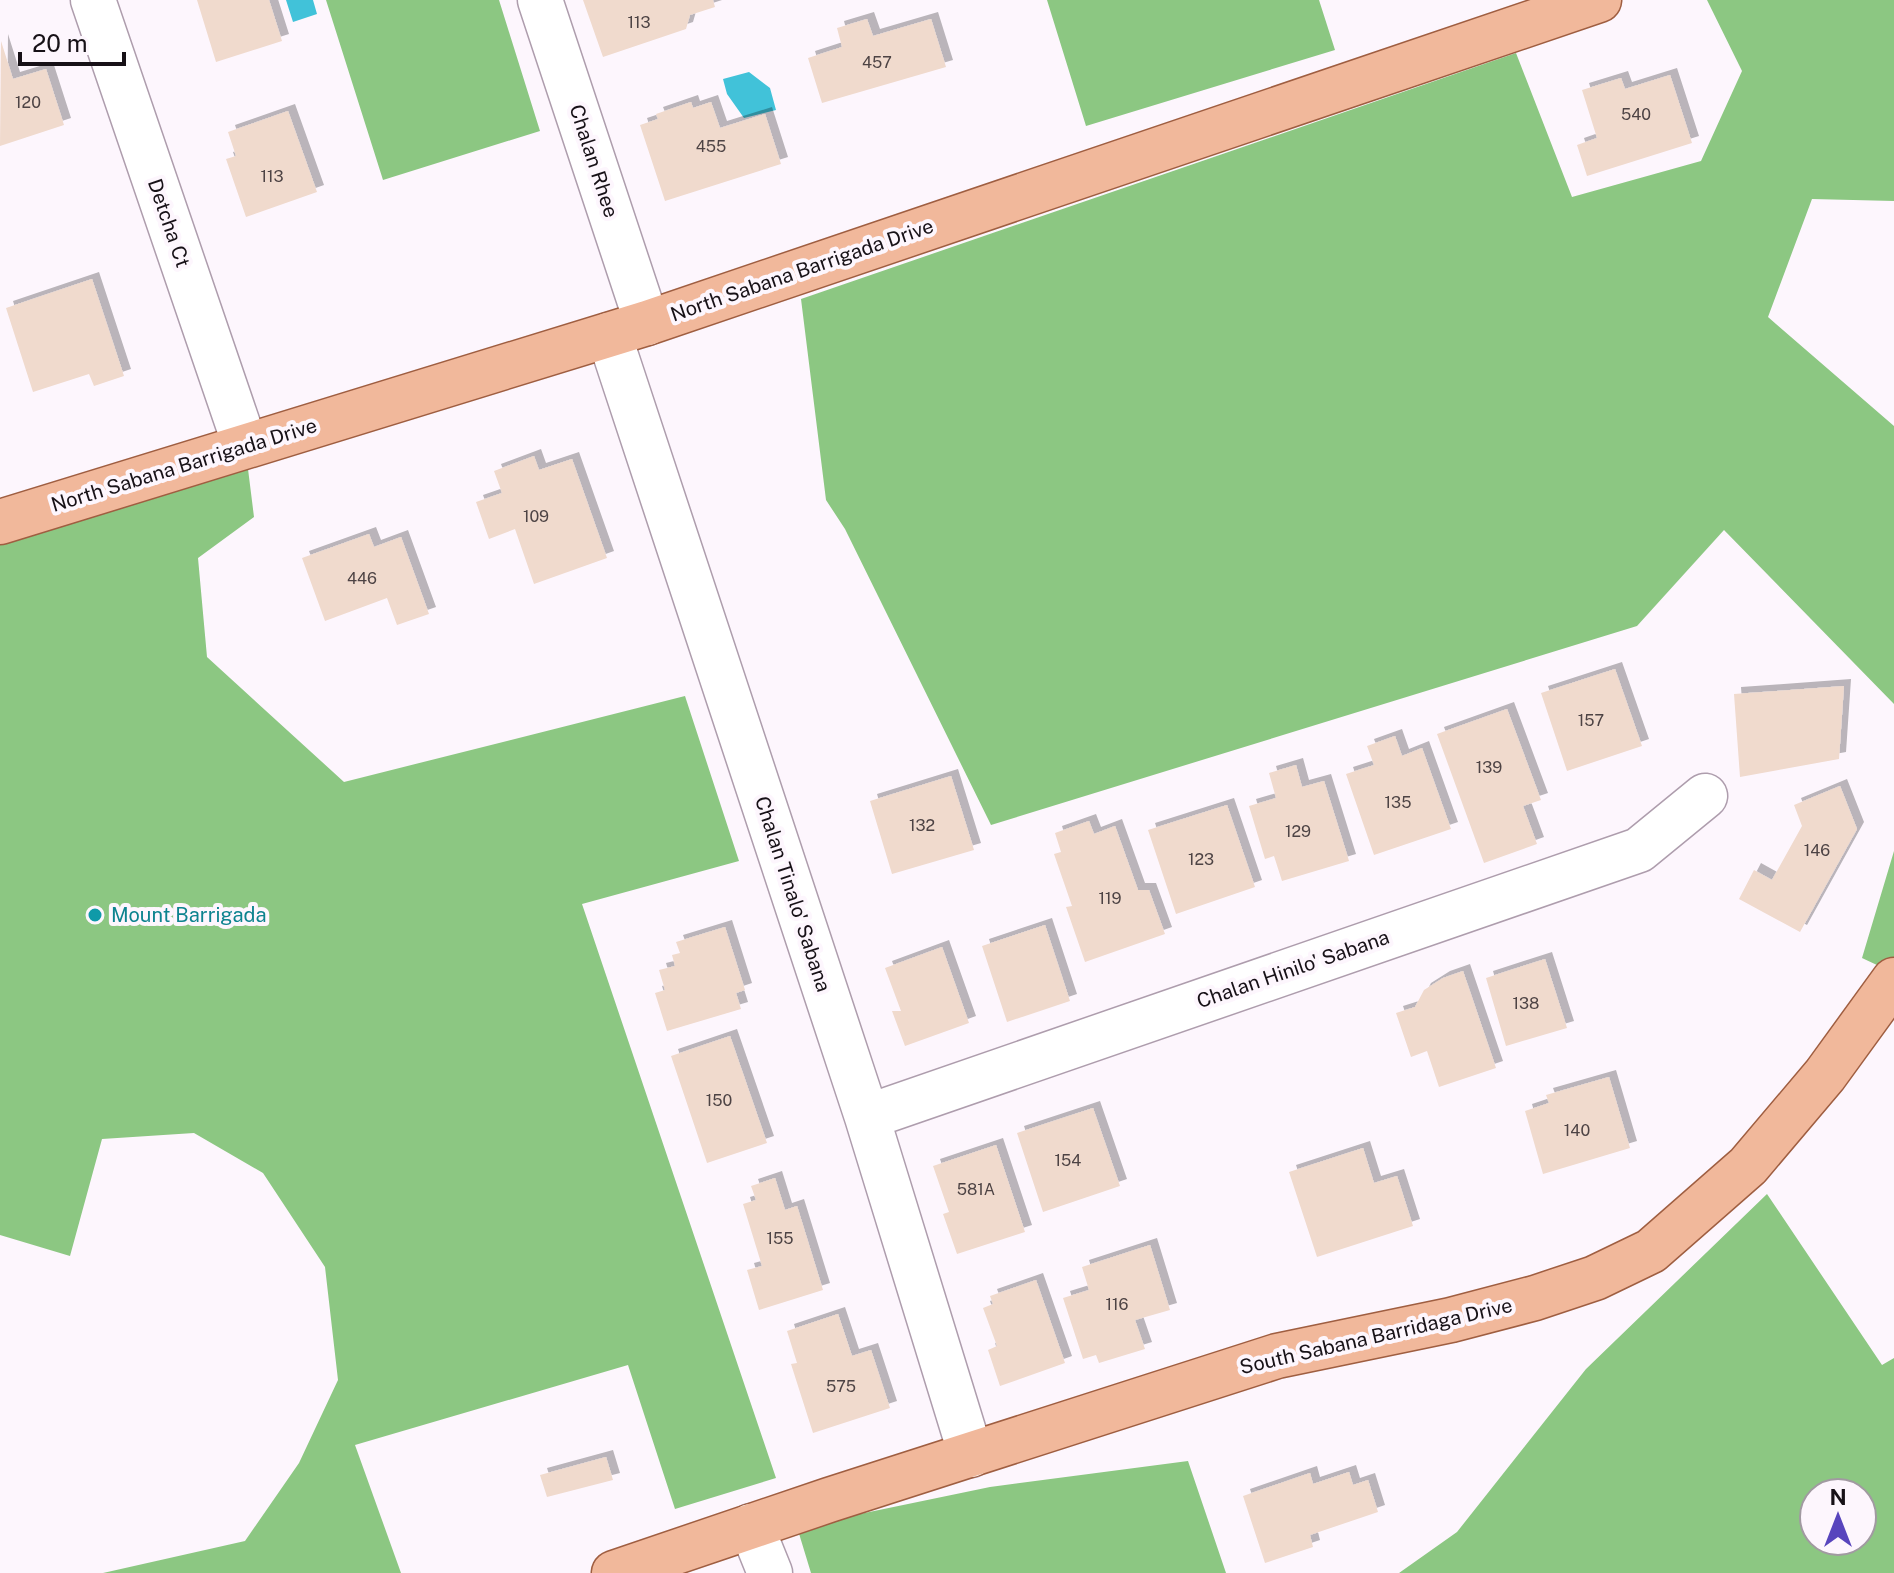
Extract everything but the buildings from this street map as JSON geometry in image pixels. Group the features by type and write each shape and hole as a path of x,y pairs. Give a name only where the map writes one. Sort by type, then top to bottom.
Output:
{"main road":[{"name":"North Sabana Barrigada Drive","path":"0,522 628,329 1599,0"},
{"name":"South Sabana Barridaga Drive","path":"614,1573 1277,1356 1451,1320 1595,1278 1651,1251 1748,1166 1825,1075 1894,980"}],"street":[{"name":"Detcha Ct","path":"93,0 245,445"},
{"name":"Chalan Rhee","path":"540,0 628,329"},
{"name":"Chalan Tinalo' Sabana","path":"628,329 971,1455"},
{"name":"Chalan Hinilo' Sabana","path":"867,1117 1639,850 1705,796"},
{"path":"751,1526 770,1573"}],"green space":[{"path":"326,0 499,0 540,131 383,180"},
{"path":"1047,0 1319,0 1335,50 1086,126"},
{"path":"1707,0 1894,0 1894,201 1812,199 1768,317 1894,426 1894,704 1724,530 1637,626 991,825 845,529 826,500 801,299 1516,53 1572,197 1701,161 1742,71"},
{"path":"245,445 254,517 198,558 207,657 344,782 685,696 739,861 582,904 776,1478 675,1509 628,1365 355,1445 401,1573 103,1573 245,1541 299,1463 338,1380 325,1267 263,1173 194,1133 102,1139 70,1256 0,1235 0,537"},
{"path":"1894,851 1894,973 1862,958"},
{"path":"1767,1194 1882,1365 1894,1358 1894,1573 1399,1573 1457,1532 1586,1369"},
{"path":"1188,1461 1226,1573 811,1573 797,1527 990,1487"}],"water":[{"path":"286,0 313,0 317,14 293,22"},
{"path":"749,72 770,88 776,110 744,118 727,94 723,79"}],"place":[{"name":"Mount Barrigada","path":"95,915"}]}
